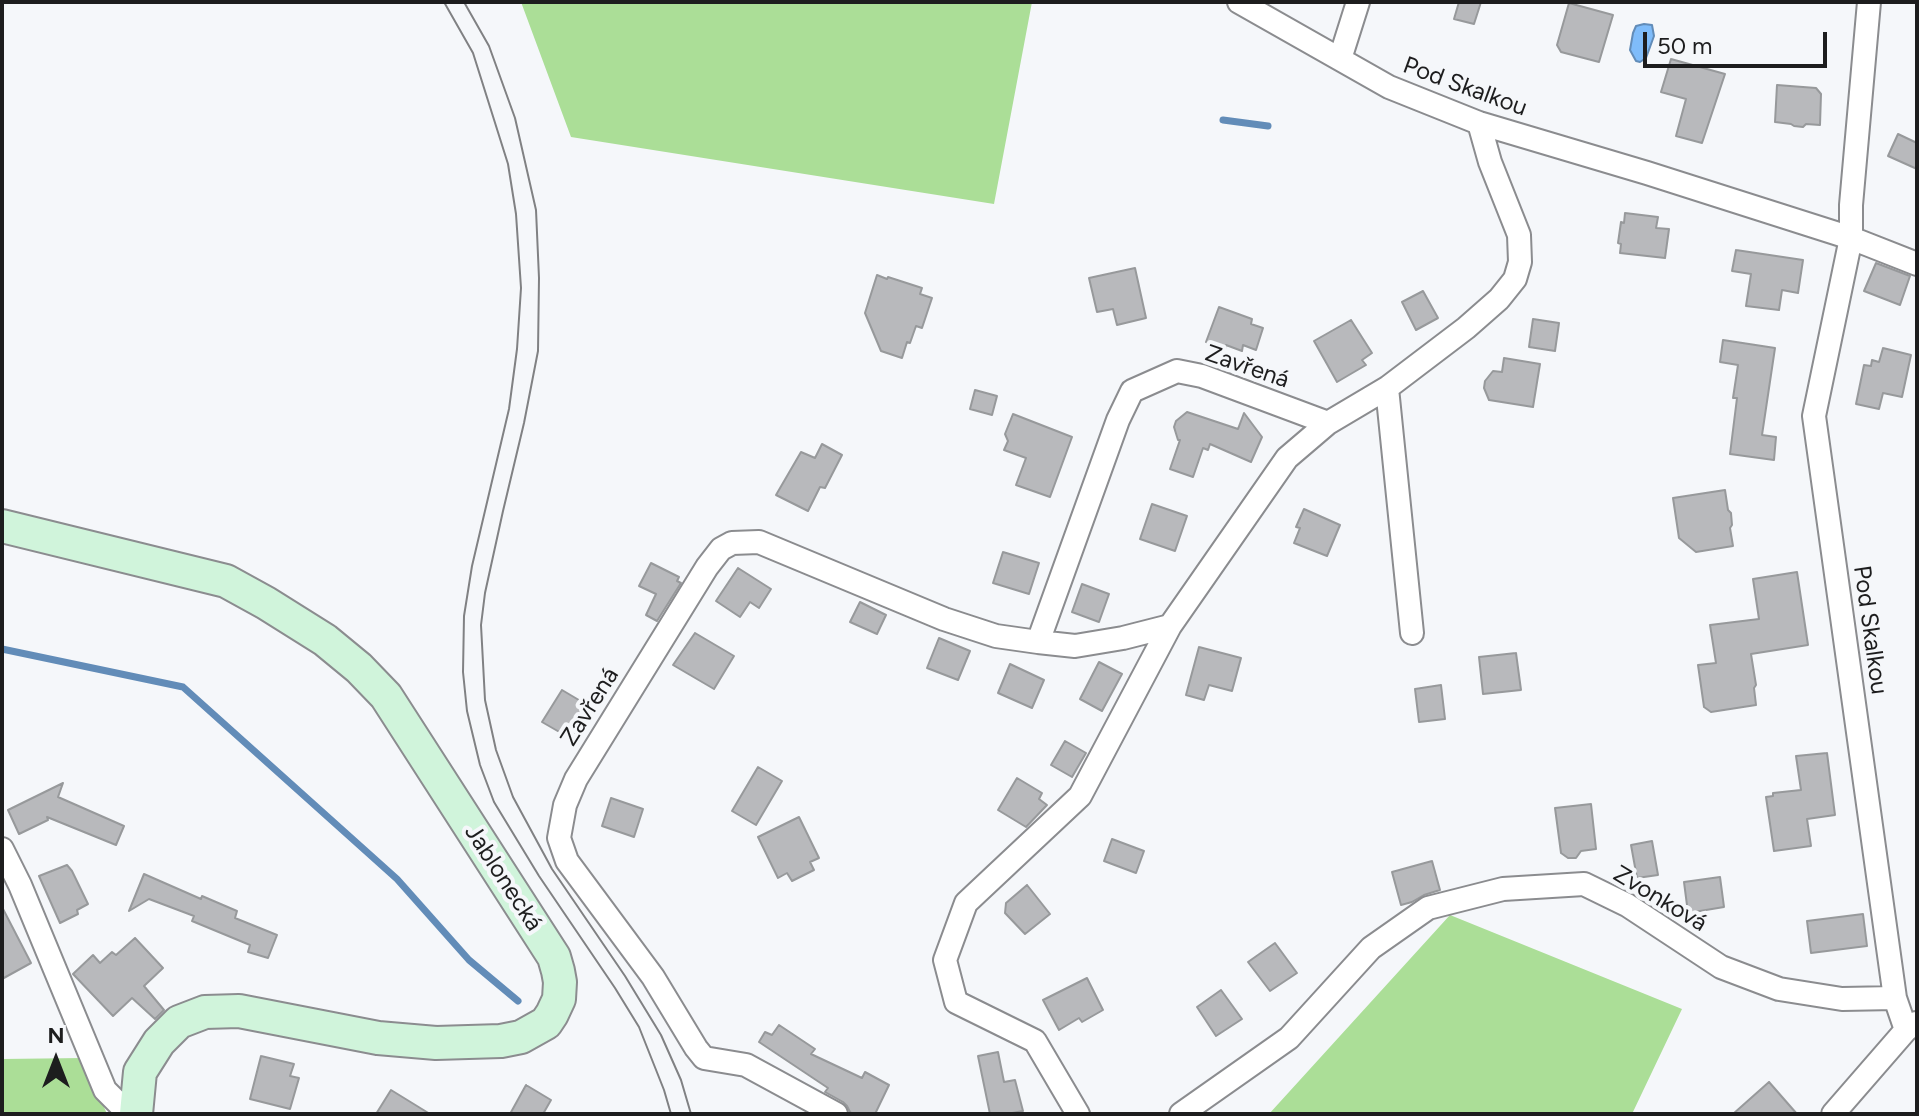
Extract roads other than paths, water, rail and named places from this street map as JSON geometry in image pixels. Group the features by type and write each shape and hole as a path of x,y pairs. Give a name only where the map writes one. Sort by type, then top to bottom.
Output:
{"main road":[{"name":"Jablonecká","path":"2,526 226,581 325,640 386,696 546,944 558,971 559,999 546,1023 521,1037 501,1041 436,1043 378,1038 239,1011 205,1012 179,1022 159,1042 140,1072 136,1114"}],"street":[{"name":"Pod Skalkou","path":"1239,2 1389,87 1479,123 1851,238 1917,264"},
{"path":"1340,59 1358,2"},
{"name":"Pod Skalkou","path":"1869,2 1851,205 1851,238 1814,416 1895,998 1912,1026"},
{"path":"1078,1114 1035,1041 956,1002 945,960 966,903 1080,796 1170,626 1287,458 1328,423 1387,388 1466,328 1499,299 1515,279 1520,262 1519,235 1490,162 1479,123"},
{"name":"Zavřená","path":"1038,642 1118,420 1132,391 1177,371 1202,376 1328,423"},
{"path":"1387,388 1412,633"},
{"name":"Zavřená","path":"836,1114 746,1065 704,1058 653,977 567,861 559,838 565,805 576,779 707,567 721,549 732,543 759,542 944,619 996,636 1038,642 1075,646 1170,626"},
{"path":"2,849 20,885 105,1090 129,1114"},
{"name":"Zvonková","path":"1181,1114 1289,1038 1371,948 1428,908 1503,889 1584,884 1627,905 1721,967 1779,989 1842,999 1895,998"},
{"path":"1833,1114 1912,1026"}],"water":[{"path":"1652,25 1654,36 1646,58 1640,62 1636,61 1630,50 1636,26"}],"waterway":[{"path":"1223,120 1268,126"},
{"path":"2,649 183,687 397,879 469,960 518,1001"}],"tram line":[{"path":"444,2 473,53 508,164 516,214 521,288 509,409 472,566 464,616 463,672 467,711 480,765 494,802 639,1027 671,1114"},
{"path":"464,2 489,46 515,118 536,210 539,278 538,351 485,593 481,625 485,700 496,750 513,797 552,869 661,1035 681,1080 691,1114"}]}
